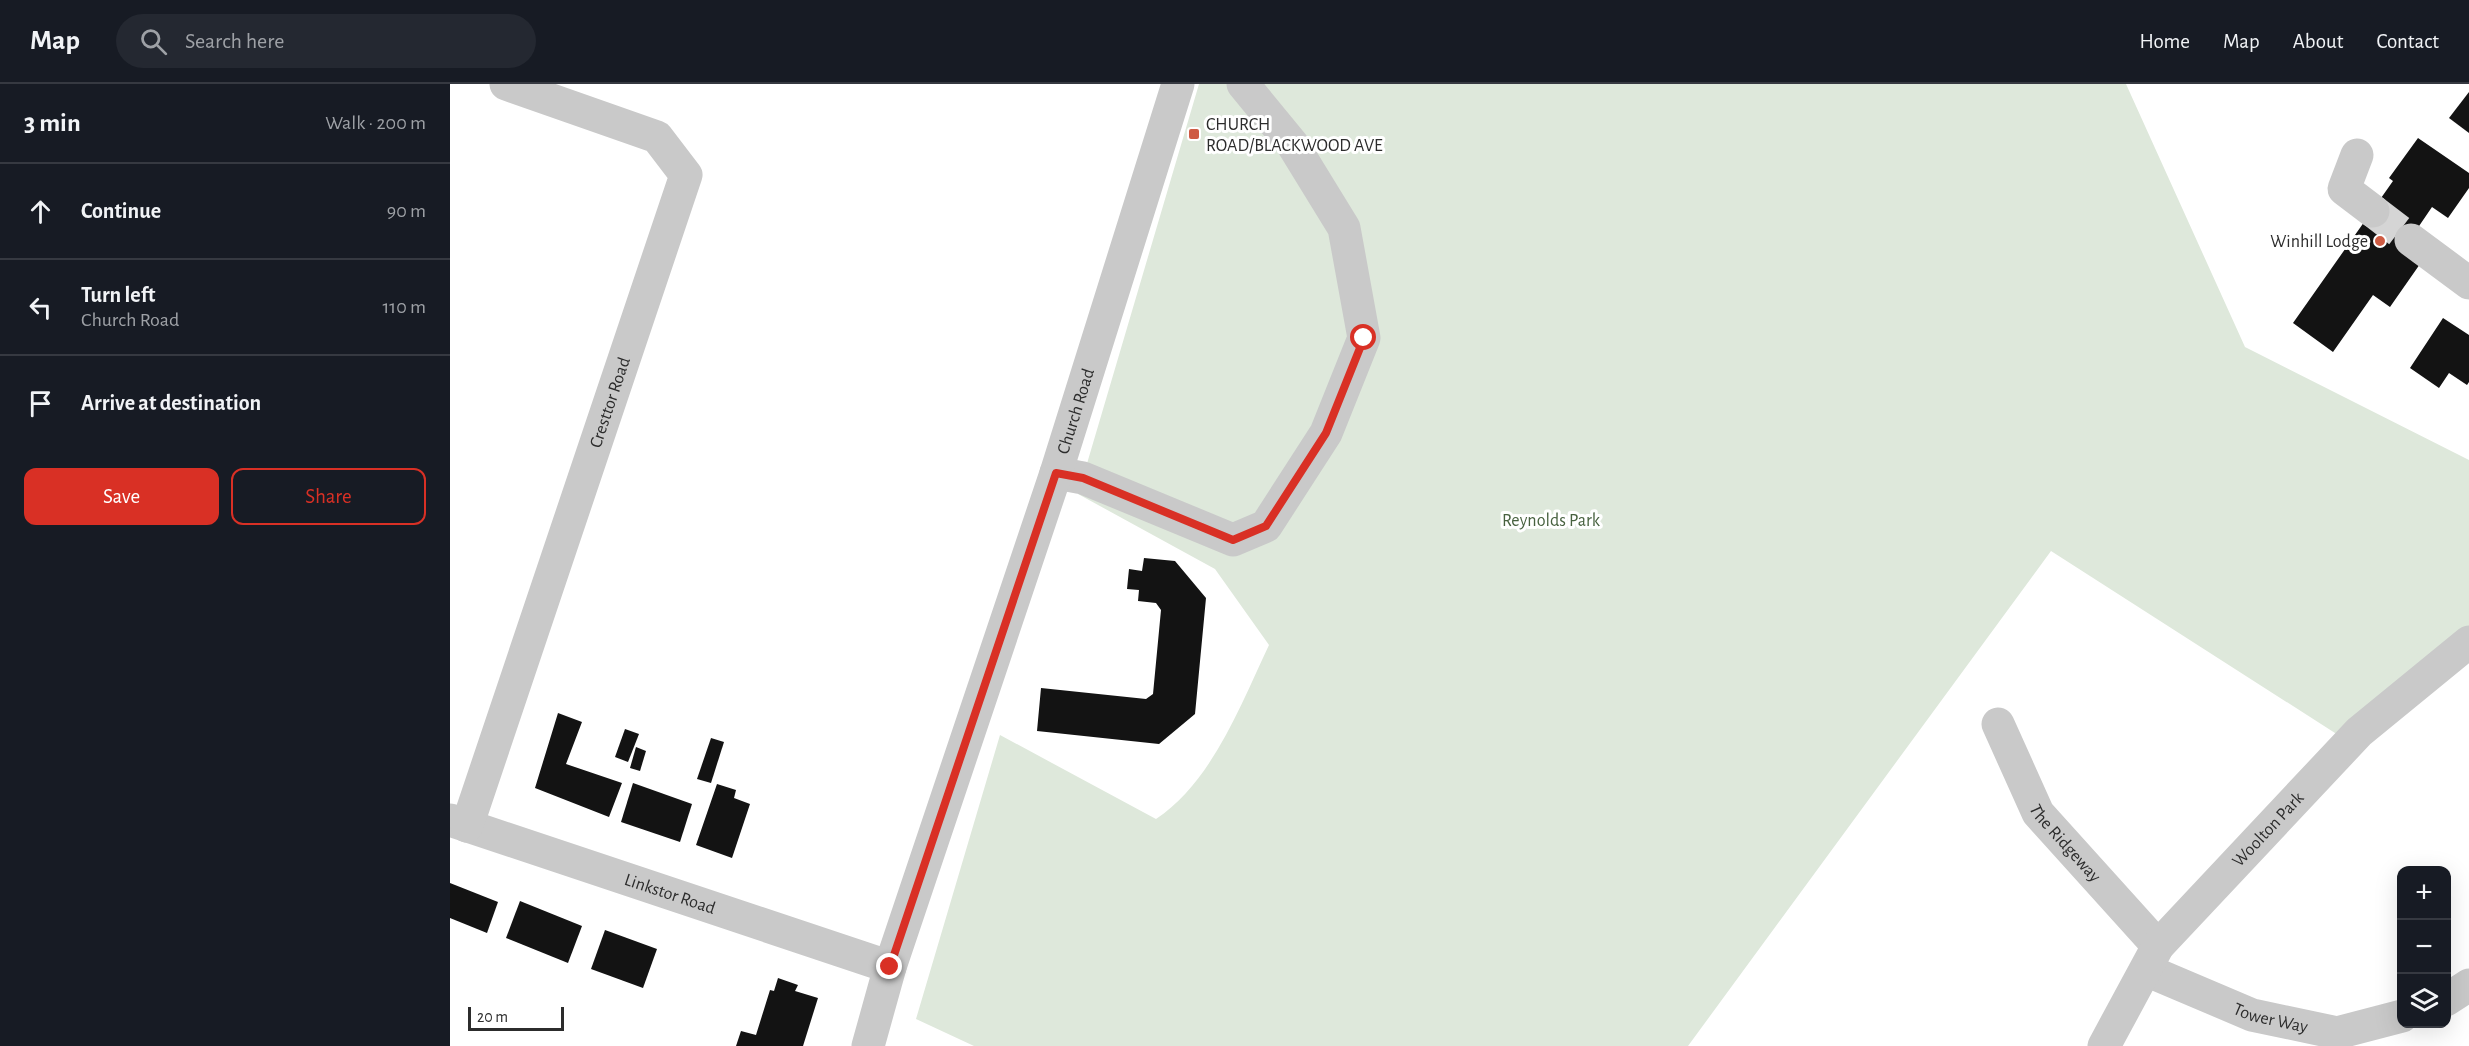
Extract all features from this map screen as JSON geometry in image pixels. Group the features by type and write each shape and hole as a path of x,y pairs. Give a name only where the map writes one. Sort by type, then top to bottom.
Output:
{"street":[{"name":"Cresttor Road","path":"459,823 686,175 657,137 506,84"},
{"name":"Church Road","path":"868,1046 890,967 1056,473 1178,84"},
{"path":"1056,473 1083,478 1233,540 1266,526 1326,433 1364,338 1344,228 1293,145 1243,84"},
{"path":"2357,155 2344,189 2373,211"},
{"path":"2411,240 2469,283"},
{"name":"Woolton Park","path":"2104,1046 2152,958 2359,732 2469,642"},
{"name":"The Ridgeway","path":"1998,724 2038,813 2152,958"},
{"name":"Linkstor Road","path":"459,823 890,967"},
{"name":"Tower Way","path":"2152,958 2252,1015 2337,1033 2397,1017"},
{"path":"2451,997 2469,985"}],"green space":[{"name":"Reynolds Park","path":"1199,84 2126,84 2245,347 2469,460 2469,643 2349,742 2051,551 1688,1046 974,1046 916,1019 1000,735 1156,819 1176,803 1209,763 1236,716 1269,645 1215,569 1078,494"}],"building":[{"path":"2469,92 2469,133 2449,118"},
{"name":"Winhill Lodge","path":"2418,138 2469,173 2469,188 2448,218 2432,207 2402,251 2420,264 2390,307 2373,295 2333,352 2293,323 2393,181 2389,178"},
{"path":"2443,318 2469,335 2469,382 2467,385 2449,373 2439,388 2410,368"},
{"path":"1144,558 1175,561 1206,598 1195,714 1159,744 1037,731 1041,688 1146,699 1153,694 1161,610 1156,603 1138,601 1139,590 1127,589 1129,569 1142,571"},
{"path":"558,713 582,722 566,764 622,783 609,817 535,788"},
{"path":"625,729 639,734 628,762 615,757"},
{"path":"711,738 724,742 711,783 697,779"},
{"path":"636,747 646,751 640,771 630,768"},
{"path":"633,783 692,804 680,842 621,822"},
{"path":"717,784 736,790 734,798 750,804 732,858 696,845"},
{"path":"450,883 498,902 487,933 450,918"},
{"path":"520,901 582,926 568,963 506,938"},
{"path":"605,930 657,949 643,988 591,969"},
{"path":"778,978 798,985 795,991 818,998 803,1046 736,1046 741,1031 756,1035 770,990 774,991"}],"tunnel":[{"path":"2373,211 2411,240"}],"place":[{"name":"CHURCH ROAD/BLACKWOOD AVE","path":"1194,134"},
{"name":"Winhill Lodge","path":"2380,241"}],"route":[{"path":"890,967 1056,473 1083,478 1233,540 1266,526 1326,433 1364,338"}]}
